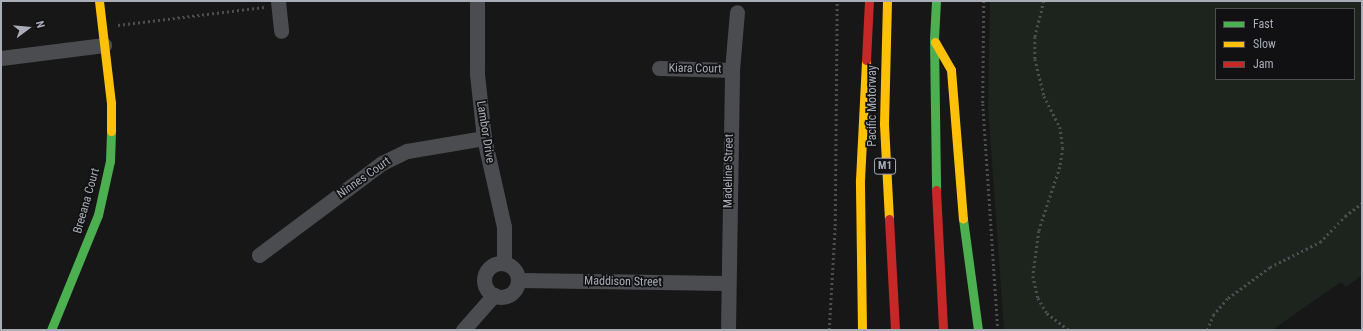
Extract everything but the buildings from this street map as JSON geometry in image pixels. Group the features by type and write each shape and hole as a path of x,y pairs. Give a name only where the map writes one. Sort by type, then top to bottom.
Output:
{"main road":[{"name":"Breeana Court","path":"51,330 88,241 107,178 112,123 99,1"},
{"path":"862,330 860,180 869,1"},
{"name":"Pacific Motorway","path":"887,1 884,124 895,330"},
{"path":"936,1 934,39 937,248 943,330"},
{"path":"934,39 951,70 962,212 978,330"}],"street":[{"name":"Lambor Drive","path":"477,1 477,74 484,138 504,227 504,262"},
{"path":"278,6 281,31"},
{"name":"Madeline Street","path":"728,330 727,283 732,70 737,12"},
{"path":"1,58 104,45"},
{"name":"Kiara Court","path":"659,68 732,70"},
{"name":"Ninnes Court","path":"259,255 382,163 407,151 484,138"},
{"path":"504,262 515,268 519,280 517,287 507,296 494,295 486,288 484,277 494,264 504,262"},
{"name":"Maddison Street","path":"519,280 727,283"},
{"path":"463,330 494,295"}],"path":[{"path":"829,330 835,226 837,1"},
{"path":"984,1 983,104 998,330"},
{"path":"1044,1 1035,36 1035,59 1044,96 1060,127 1063,148 1060,167 1039,230 1033,276 1038,298 1047,313 1069,330"},
{"path":"102,27 264,6 278,6"},
{"path":"1207,330 1213,315 1228,298 1270,267 1320,242 1345,216 1362,203"}],"shaded area":[{"path":"990,1 1362,1 1362,275 1346,287 1341,282 1272,330 1004,330 988,107"}],"traffic: fast":[{"path":"936,1 934,39 936,190"},
{"path":"51,330 98,215 110,161 111,131"},
{"path":"963,219 978,330"}],"traffic: slow":[{"path":"99,1 111,103 111,131"},
{"path":"887,1 884,124 889,219"},
{"path":"935,42 951,70 963,219"},
{"path":"862,330 860,180 866,60"}],"traffic: jam":[{"path":"866,60 869,1"},
{"path":"936,190 943,330"},
{"path":"889,219 895,330"}]}
